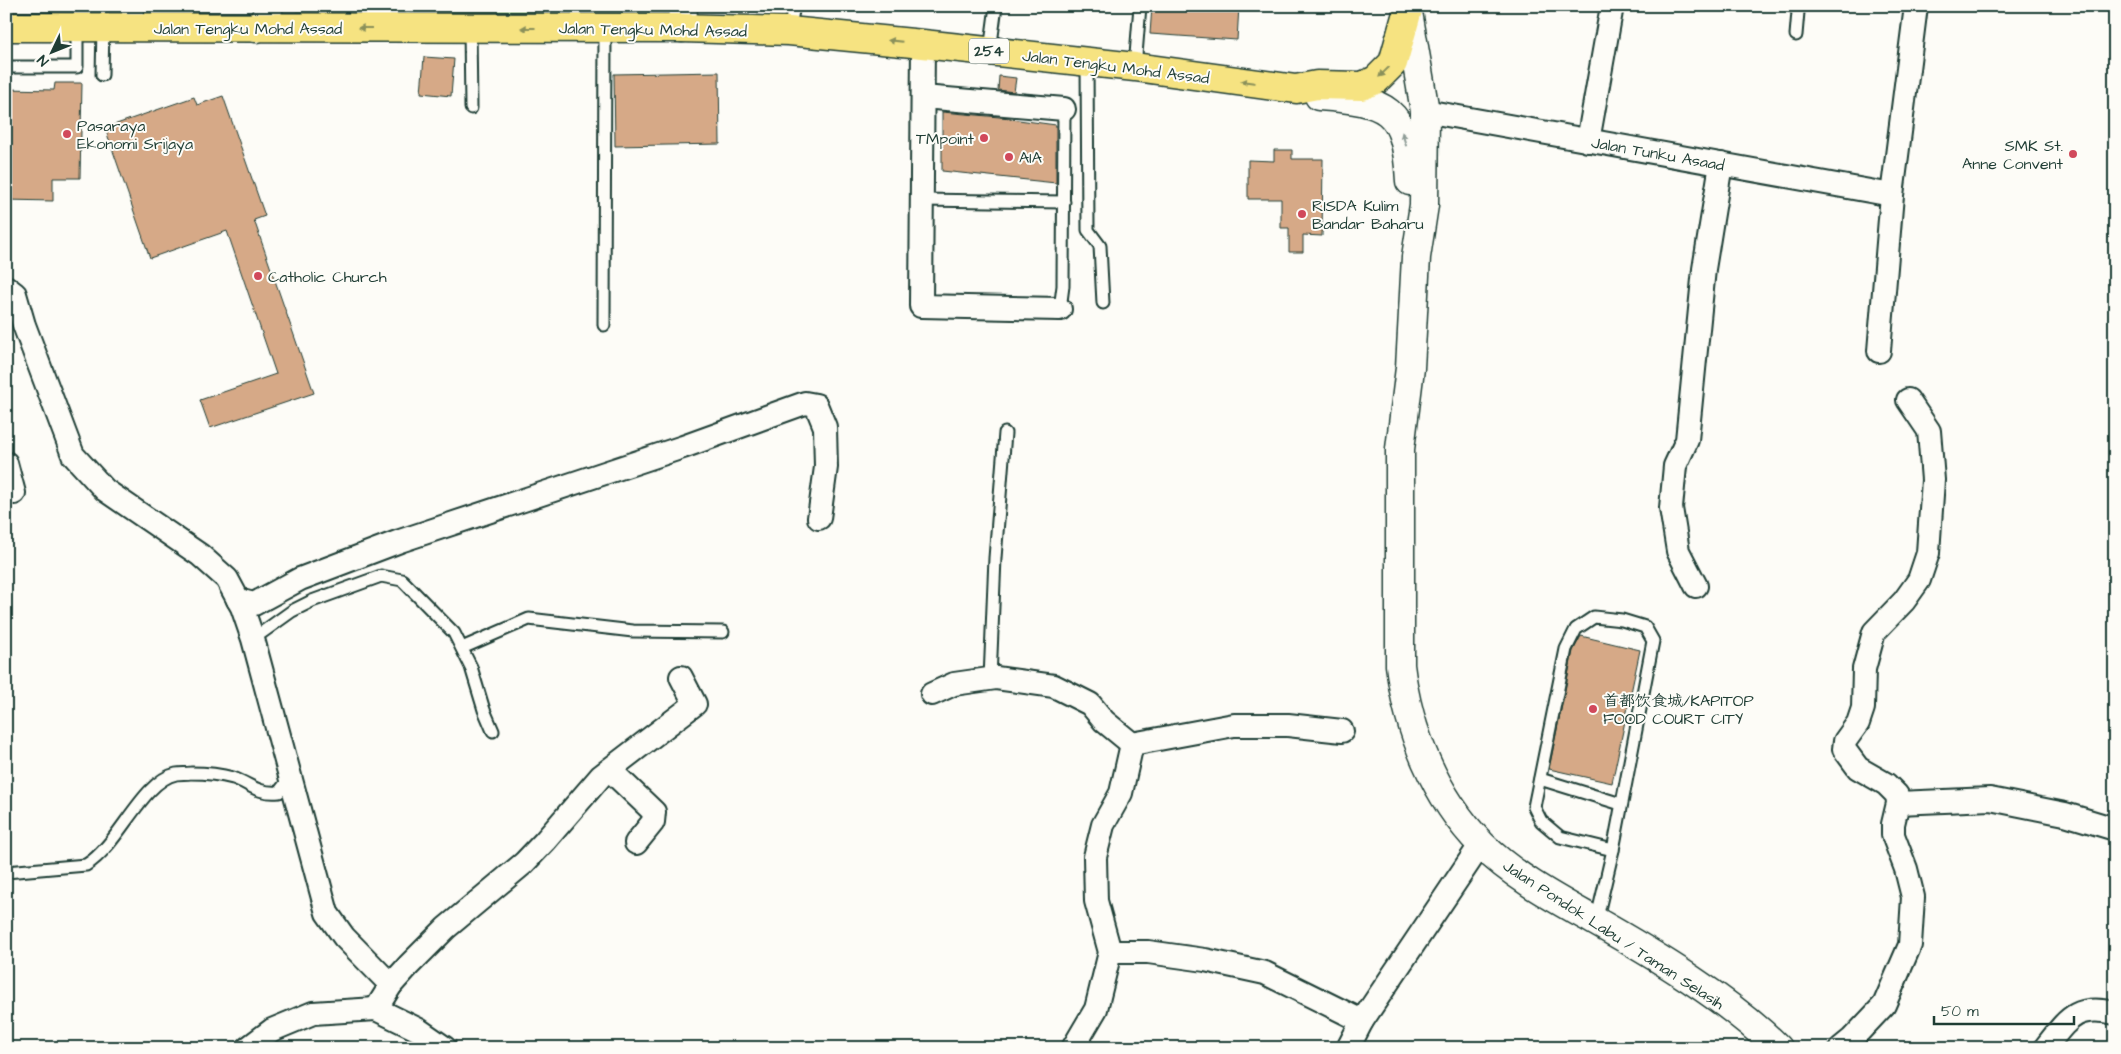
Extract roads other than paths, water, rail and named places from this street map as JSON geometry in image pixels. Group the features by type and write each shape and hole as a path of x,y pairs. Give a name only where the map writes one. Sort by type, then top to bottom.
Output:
{"main road":[{"name":"Jalan Tengku Mohd Assad","path":"6,27 90,27 133,17 262,17 470,28 605,28 682,17 791,19 923,44 1087,62 1296,89 1317,86 1362,86 1376,80 1393,63 1408,9"},
{"path":"1408,9 1424,111 1424,205 1416,257"},
{"name":"Jalan Tengku Mohd Assad","path":"1296,89 1312,96 1348,98 1373,103 1384,108 1394,116 1406,148 1416,257"},
{"name":"Jalan Pondok Labu / Taman Selasih","path":"1416,257 1410,368 1400,449 1400,665 1403,689 1410,718 1427,763 1439,786 1481,844 1505,864 1530,882 1714,996 1756,1028 1778,1048"}],"street":[{"path":"1588,141 1612,6"},
{"path":"1879,351 1892,195 1916,6"},
{"path":"923,44 920,306 1060,310"},
{"path":"923,97 1064,109"},
{"name":"Jalan Tunku Asaad","path":"1424,111 1892,195"},
{"path":"1696,586 1678,551 1670,508 1675,466 1687,440 1704,269 1720,164"},
{"path":"6,287 15,294 43,378 73,455 105,490 200,555 227,579 240,603 253,638 327,913 344,937 391,985"},
{"path":"1841,1048 1884,1005 1910,945 1913,897 1906,869 1893,835 1893,824 1898,803 1896,795 1886,784 1858,768 1844,749 1845,741 1858,722 1863,708 1864,669 1874,632 1904,601 1919,580 1928,553 1933,480 1929,431 1908,400"},
{"path":"240,603 254,604 300,579 400,541 683,447 805,403 816,404 823,420 826,466 820,518"},
{"path":"6,463 14,492"},
{"path":"376,1009 391,985 446,928 524,863 601,776 695,704 681,677"},
{"path":"932,694 954,684 996,678 1054,686 1090,704 1104,721 1132,744 1234,725 1288,725 1342,731"},
{"path":"1073,1048 1096,1009 1110,952 1096,901 1095,857 1103,825 1121,793 1132,744"},
{"path":"610,770 654,812 653,822 636,843"},
{"path":"1898,803 1990,799 2066,814 2115,829"},
{"path":"1348,1048 1362,1021 1481,844"},
{"path":"1110,952 1158,953 1204,960 1265,974 1362,1021"},
{"path":"248,1048 272,1030 313,1013 376,1009 419,1030 446,1048"},
{"path":"2045,1048 2067,1019 2077,1014 2099,1009 2115,1013"}],"lane":[{"path":"990,51 996,6"},
{"path":"1135,68 1140,6"},
{"path":"1794,6 1798,12 1796,35"},
{"path":"6,67 77,67 90,27"},
{"path":"90,27 102,75"},
{"path":"470,28 471,108"},
{"path":"604,325 605,28"},
{"path":"1087,62 1088,230 1100,246 1102,303"},
{"path":"1060,310 1063,286 1064,109"},
{"path":"922,200 1064,202"},
{"path":"990,679 995,558 1005,434"},
{"path":"253,638 292,611 305,605 381,576 402,580 454,634 471,668 484,710 493,731"},
{"path":"1596,922 1613,850 1653,641 1645,628 1622,620 1594,617 1576,628 1566,649 1534,807 1541,822 1560,837 1613,850"},
{"path":"462,648 529,619 634,631 722,632"},
{"path":"6,872 86,865 114,840 145,794 174,774 204,773 234,778 254,789 267,793 279,792 290,778"},
{"path":"1540,779 1621,804"}],"place":[{"name":"Pasaraya Ekonomi Srijaya","path":"67,134"},
{"name":"TMpoint","path":"984,138"},
{"name":"SMK St. Anne Convent","path":"2073,154"},
{"name":"AIA","path":"1009,157"},
{"name":"RISDA Kulim Bandar Baharu","path":"1302,214"},
{"name":"Catholic Church","path":"258,276"},
{"name":"首都饮食城/KAPITOP FOOD COURT CITY","path":"1593,709"}]}
